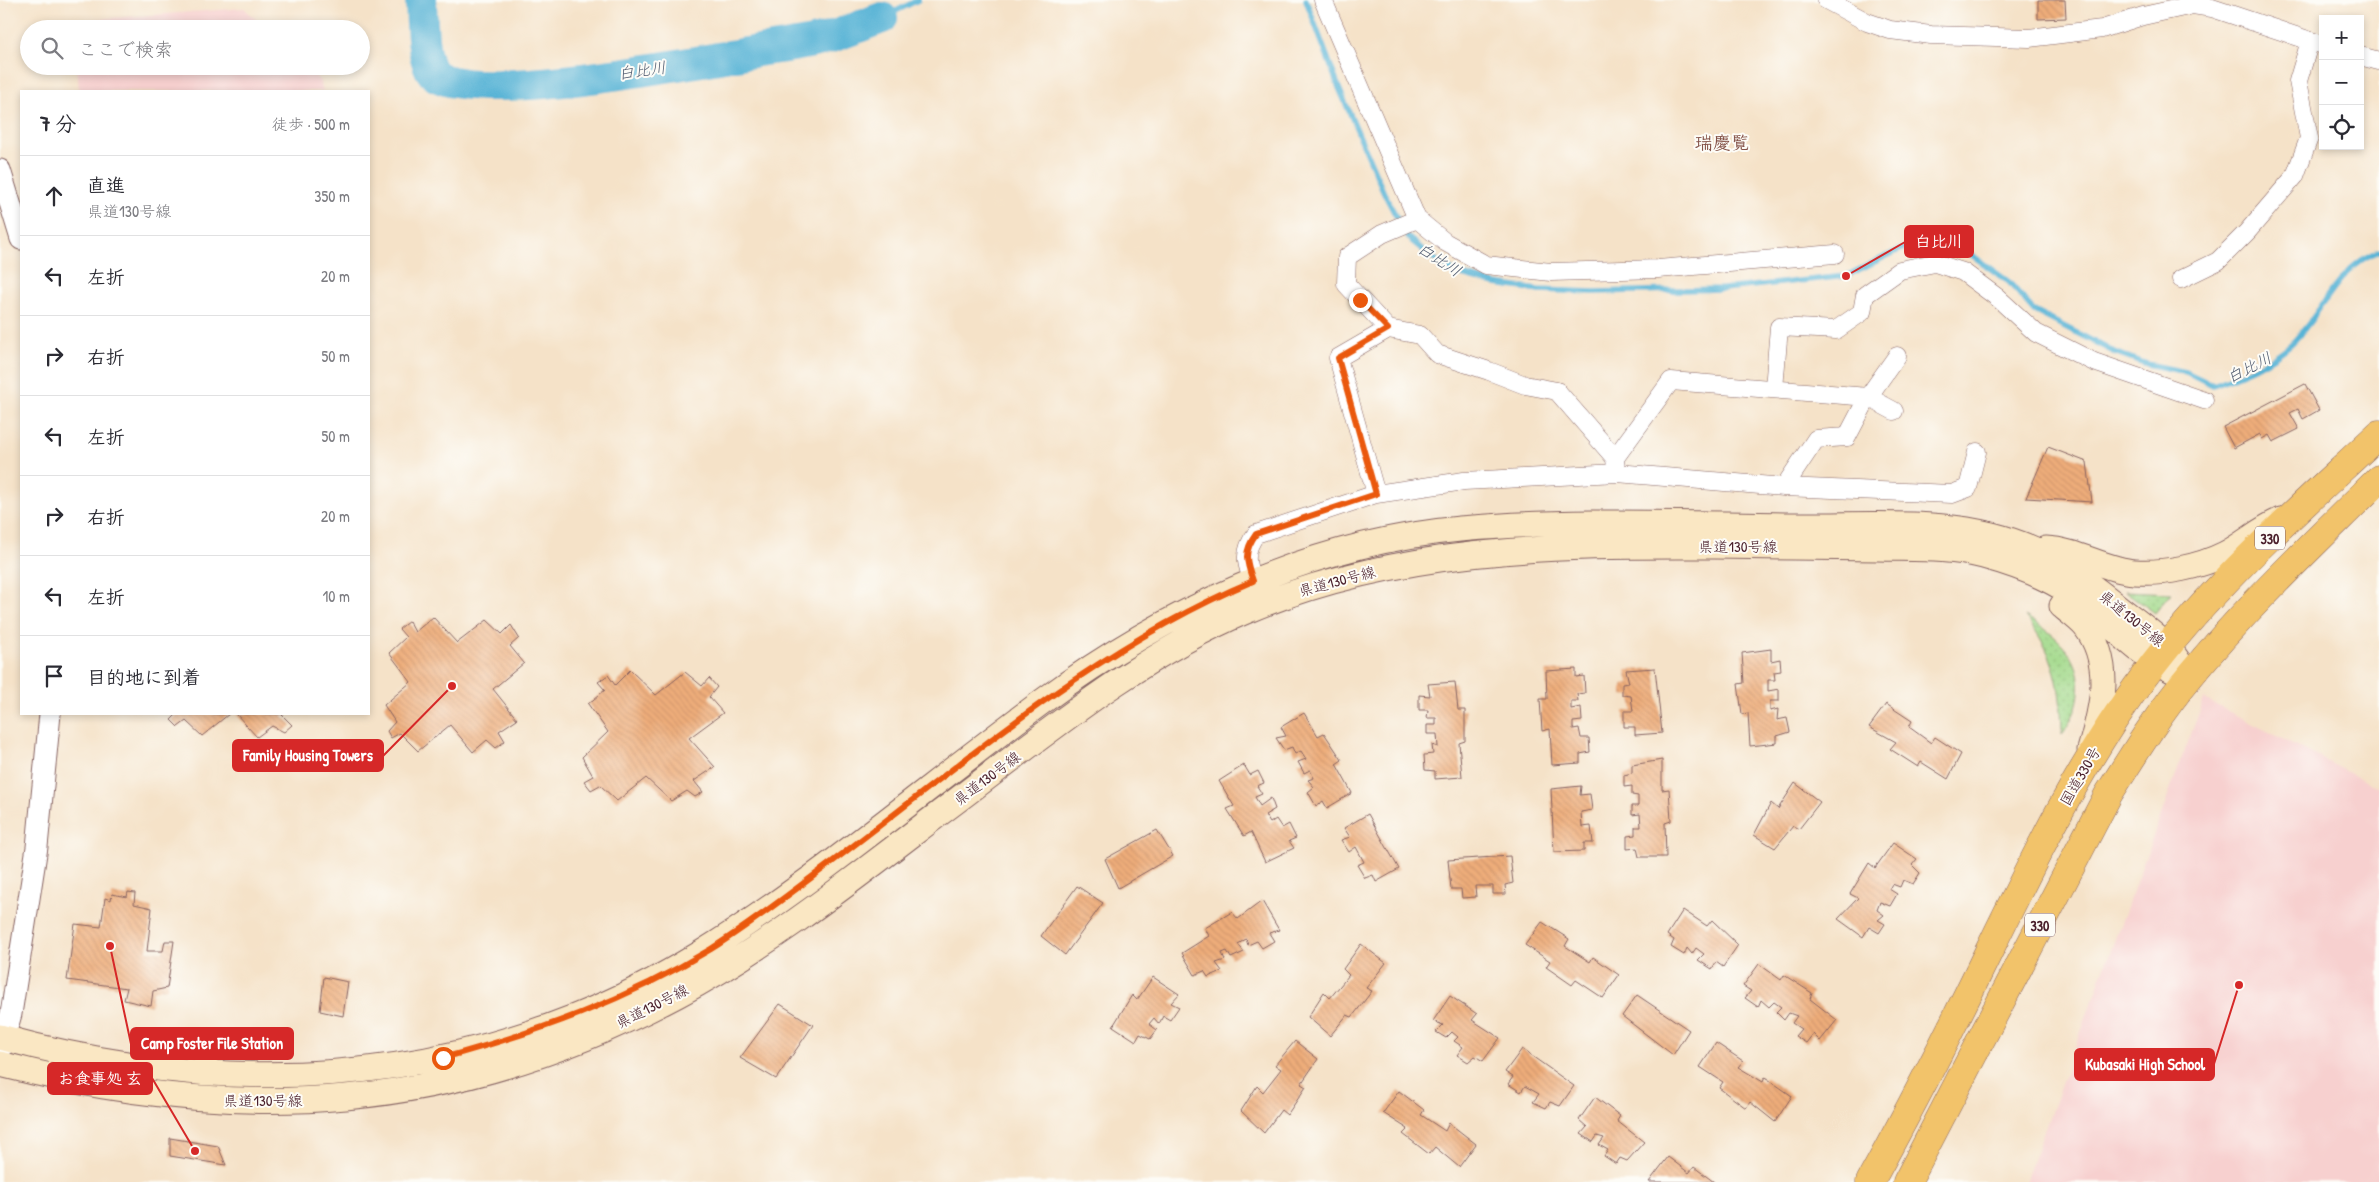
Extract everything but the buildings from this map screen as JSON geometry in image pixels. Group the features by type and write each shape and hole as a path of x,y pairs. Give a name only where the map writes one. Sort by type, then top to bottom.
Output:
{"highway":[{"name":"国道330号","path":"1870,1182 1941,1048 2033,864 2087,762 2161,655 2238,569 2379,434"},
{"name":"330","path":"1907,1182 2108,795 2137,749 2189,677 2260,598 2379,479"}],"main road":[{"path":"2034,549 2065,551 2134,572 2164,570 2200,564 2217,557 2261,529 2294,515"},
{"name":"県道130号線","path":"1,1043 190,1072 265,1077 347,1073 443,1058 508,1041 574,1018 626,996 712,948 843,854 1047,698 1098,663 1183,614 1253,581 1312,560 1372,544 1456,529 1536,526 1656,524 1928,526 1999,536 2034,549 2082,579 2161,655"},
{"name":"県道130号線","path":"0,1064 46,1076 146,1094 188,1099 268,1102 346,1099 404,1090 456,1080 525,1060 588,1037 635,1016 682,992 745,953 836,892 1114,686 1186,642 1241,613 1263,604 1321,584 1377,570 1462,555 1536,548 1616,546 1858,547 1935,549 1964,552 2026,570 2070,592 2161,655 2189,677"},
{"path":"1986,557 2026,580 2055,600 2085,626 2096,644 2102,660 2104,690 2100,716 2087,762"}],"street":[{"path":"1323,0 1415,220 1445,242 1486,264 1551,272 1658,269 1834,254"},
{"path":"1826,0 1867,22 1890,30 1931,35 2029,38 2102,29 2144,16 2193,5 2212,8 2316,43 2298,81 2310,138 2295,176 2247,232 2218,261 2181,279"},
{"path":"2364,57 2379,61"},
{"path":"0,170 20,236"},
{"path":"1415,220 1390,231 1347,257 1346,284 1388,329 1420,335 1437,354 1489,370 1525,385 1557,391 1616,466"},
{"path":"1774,389 1779,327 1836,330 1862,312 1865,295 1900,270 1935,263 1963,272 1998,298 2036,333 2086,358 2204,400"},
{"path":"1376,494 1338,358 1388,329"},
{"path":"1784,487 1816,439 1847,437 1868,396 1897,356"},
{"path":"1616,466 1671,381 1868,396 1894,411"},
{"path":"1263,604 1246,562 1248,545 1256,534 1376,494 1464,481 1616,466 1784,487 1952,494 1968,488 1977,452"},
{"path":"1,1043 11,1014 37,847 50,715"},
{"path":"0,977 21,950"}],"shaded area":[{"path":"244,8 257,20 87,20"},
{"path":"78,75 314,75 320,81 323,90 79,90"},
{"path":"2204,699 2379,788 2379,1182 2025,1182"}],"green space":[{"path":"2125,591 2171,593 2155,613"},
{"path":"2025,616 2060,642 2075,664 2079,677 2079,692 2075,711 2062,735 2060,701 2055,672 2044,644"}],"waterway":[{"name":"白比川","path":"421,0 423,41 427,63 431,71 436,76 460,83 496,85 540,83 635,72 796,45 825,39 882,18"},
{"name":"白比川","path":"882,18 918,0"},
{"name":"白比川","path":"1306,0 1339,88 1384,193 1407,237 1434,259 1458,274 1495,284 1538,290 1594,292 1723,289 1846,276 1897,251 1929,239 1962,248 2009,282 2034,311 2114,352 2147,364 2186,372 2213,385 2254,368 2291,344 2351,268 2364,258 2379,251"}],"place":[{"name":"白比川","path":"1846,276"},
{"name":"Family Housing Towers","path":"452,686"},
{"name":"Camp Foster File Station","path":"110,946"},
{"name":"Kubasaki High School","path":"2239,985"},
{"name":"お食事処 玄","path":"195,1151"}],"district":[{"name":"瑞慶覧","path":"1722,142"}],"route":[{"path":"443,1058 508,1041 574,1018 626,996 712,948 851,849 1047,698 1098,663 1191,610 1253,581 1246,562 1248,545 1256,534 1376,494 1338,358 1388,329 1360,300"}]}
